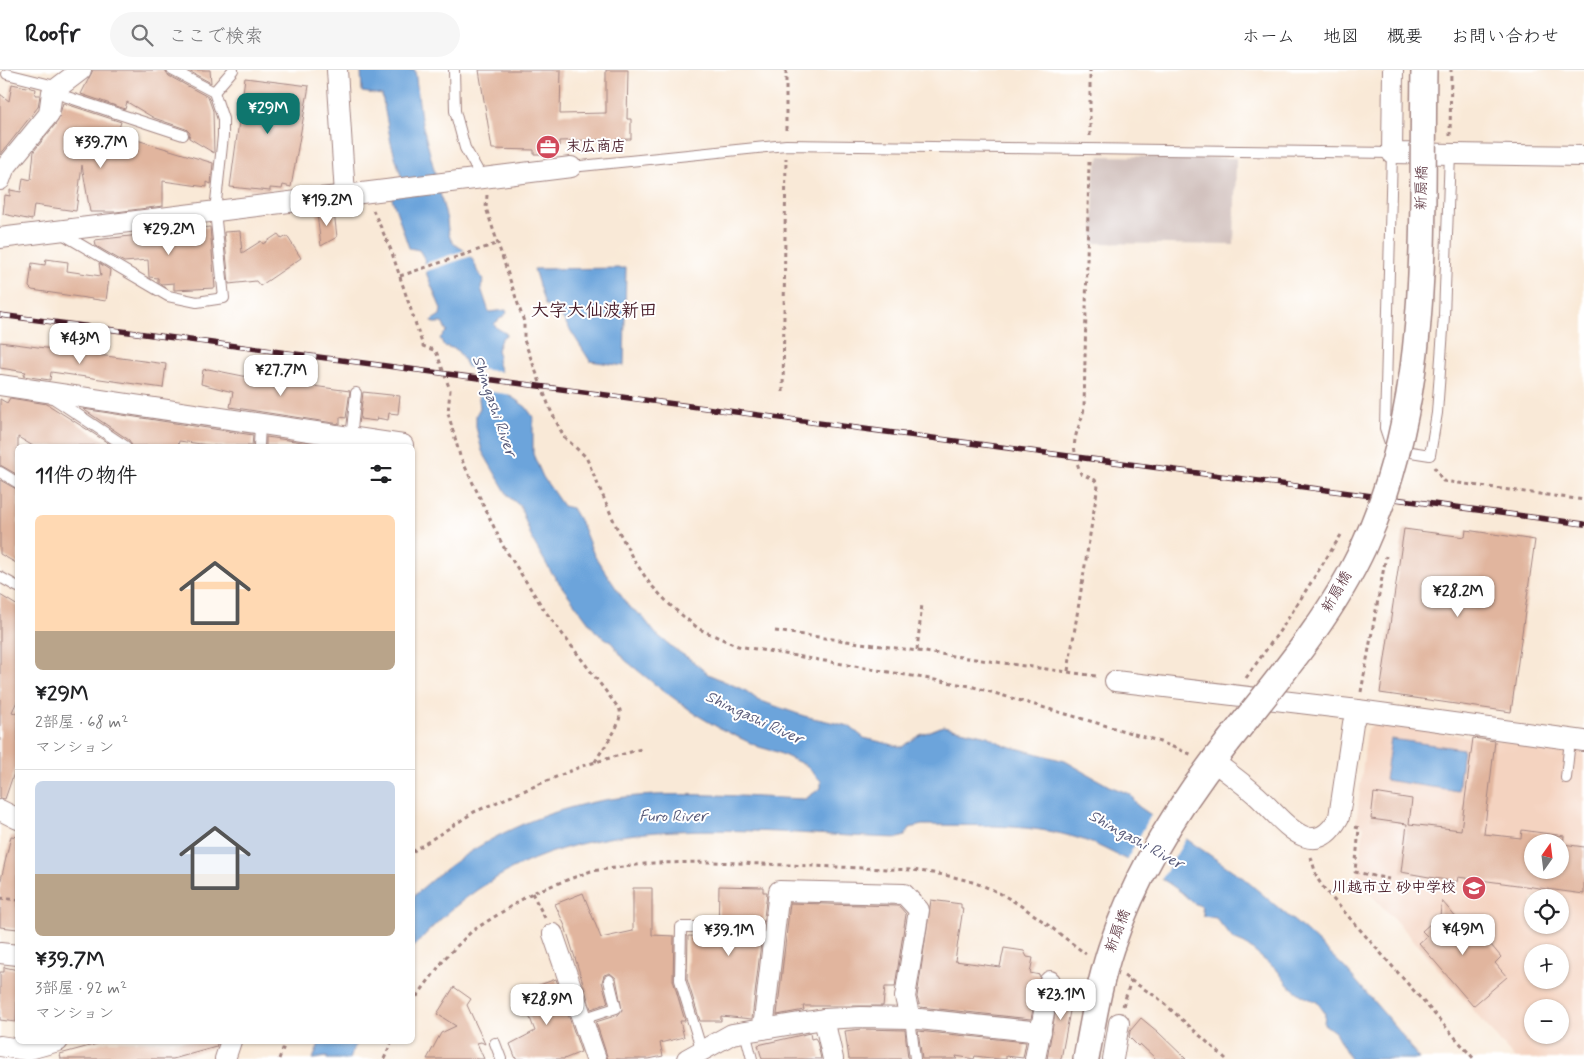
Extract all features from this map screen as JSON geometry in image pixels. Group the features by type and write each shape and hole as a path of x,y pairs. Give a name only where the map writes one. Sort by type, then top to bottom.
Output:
{"street":[{"path":"1,172 49,114 55,90 81,70"},
{"path":"337,70 345,195"},
{"path":"1393,70 1392,153 1584,156"},
{"name":"新扇橋","path":"1086,1059 1108,957 1148,863 1194,787 1205,759 1228,742 1281,676 1332,602 1363,548 1402,442 1418,341 1424,70"},
{"path":"0,238 345,195 373,198 474,179 572,168"},
{"path":"0,385 260,424 344,440 383,444"},
{"path":"1115,681 1358,710 1577,740"},
{"path":"1205,759 1255,794 1299,835 1312,839 1326,834 1333,829 1340,817 1353,723 1358,710"},
{"path":"0,810 15,818"},
{"path":"754,1030 779,891 904,894 919,910 905,997 910,1018"},
{"path":"553,934 596,1059"},
{"path":"0,952 15,954"},
{"path":"1035,1059 1050,981"},
{"path":"694,1055 732,1034 824,1019 861,1017 910,1018 1041,1032"},
{"path":"1115,1058 1120,1018"},
{"path":"824,1019 833,1059"},
{"path":"0,1046 28,1055 52,1044"},
{"path":"225,1059 230,1044"}],"lane":[{"path":"56,230 168,296 197,302 224,298 215,211 224,136 223,119 214,92 172,70"},
{"path":"214,92 233,70"},
{"path":"454,70 456,111 474,179"},
{"path":"8,74 183,135"},
{"path":"572,168 786,145 1392,153 1385,428 1392,449 1430,455 1438,413 1444,326 1450,154"},
{"path":"44,391 122,444"},
{"path":"344,440 356,393"},
{"path":"259,444 260,424"},
{"path":"0,472 15,481"},
{"path":"0,577 15,585"},
{"path":"1566,778 1577,740"},
{"path":"694,1055 680,980 681,927 713,927"},
{"path":"582,1020 616,1008 608,980"},
{"path":"910,1018 914,1059"},
{"path":"752,1059 754,1030"},
{"path":"495,1043 501,1059"}],"path":[{"path":"783,392 786,70"},
{"path":"1075,452 1074,439 1082,420 1084,408 1090,70"},
{"path":"1450,154 1451,70"},
{"path":"474,179 487,189 486,208 507,266 507,276 524,322 524,340 550,409 564,437 586,457 616,526 632,557 650,584 672,607 699,629 738,646 970,686 1146,737 1205,759"},
{"path":"373,198 401,276 423,346 436,351 450,390 448,413 460,456 503,546 545,611 620,710 621,718 615,731 602,747 594,764"},
{"path":"401,276 499,243"},
{"path":"1430,455 1436,474 1443,481 1584,500"},
{"path":"1068,671 1098,485 1095,480 1081,474 1077,463"},
{"path":"1241,697 1247,674 1284,625 1341,535"},
{"path":"1358,710 1383,564 1388,550"},
{"path":"917,650 922,604"},
{"path":"775,631 1068,671 1115,681"},
{"path":"415,850 474,812 594,764 641,749"},
{"path":"1352,826 1359,828 1355,872 1389,879"},
{"path":"1312,854 1311,862 1324,890 1474,1059"},
{"path":"415,1000 446,957 472,931 532,893 591,871 653,863 713,862 912,870 942,874 968,881 1002,894 1108,957"},
{"path":"532,893 553,934"},
{"path":"0,898 15,900"},
{"path":"1120,1018 1131,980 1158,998 1226,1059"},
{"path":"279,1059 285,1044"},
{"path":"384,1059 391,1044"}],"shaded area":[{"path":"1100,156 1236,158 1234,245 1093,243 1094,174"},
{"name":"川越市立 砂中学校","path":"1374,724 1584,752 1584,1059 1515,1059 1410,936 1355,878 1358,873 1364,826 1356,824 1367,730"}],"water":[{"path":"361,70 415,70 421,119 450,238 456,245 468,253 478,273 484,279 481,288 489,312 506,310 507,313 494,324 507,334 501,339 497,350 499,356 497,361 509,395 526,407 533,417 533,454 543,477 563,506 572,508 582,525 594,555 628,606 642,616 656,634 708,674 746,691 758,700 804,716 849,726 864,738 902,747 920,735 943,726 987,736 1004,745 1065,761 1109,786 1130,794 1138,806 1242,877 1307,932 1345,968 1399,1031 1419,1059 1350,1059 1335,1032 1324,1024 1325,1013 1317,1002 1303,996 1288,985 1278,971 1245,944 1233,939 1216,918 1204,916 1201,906 1194,903 1180,891 1141,867 1103,848 1061,834 1014,827 922,825 910,828 905,836 899,838 701,830 638,834 578,845 519,866 464,899 415,946 415,895 436,876 461,858 488,841 516,827 576,806 637,796 700,795 805,799 821,788 821,781 805,765 777,752 759,747 719,728 697,715 657,686 625,660 611,642 596,632 551,572 532,539 520,506 509,497 482,451 476,427 476,415 480,408 478,390 462,357 456,349 444,346 440,338 447,331 442,323 433,323 432,320 440,315 441,309 427,275 424,258 419,250 409,248 386,181 402,179 391,143 382,95 362,92"},
{"path":"626,268 624,366 590,361 560,314 545,305 534,269"},
{"path":"1391,739 1463,749 1458,791 1385,780"},
{"path":"319,1044 356,1044 349,1059 327,1059 327,1057 313,1059"}],"pier":[{"path":"465,250 472,256 424,272 423,264"},
{"path":"464,367 503,372 514,395 475,390"},
{"path":"1152,813 1187,837 1160,882 1125,863"}],"building":[{"path":"93,70 165,70 169,76 208,97 213,111 214,153 189,138 190,133 186,129 154,118 127,102 125,109 81,94"},
{"path":"187,70 210,70 211,83"},
{"path":"479,70 561,70 560,114 606,113 606,70 628,70 627,119 631,119 631,139 559,141 559,150 550,150 550,154 534,154 534,150 492,149"},
{"path":"245,78 309,86 291,187 283,185 282,189 270,188 270,191 230,187"},
{"path":"12,84 36,89 35,95 40,95 38,107 0,155 0,94 9,101"},
{"path":"63,103 121,122 117,134 213,163 211,184 207,182 207,187 163,181 163,206 116,212 90,212 82,165 76,211 34,205 32,220 3,214 5,195 10,196 10,190 21,192 23,178 31,180 34,151 58,121"},
{"path":"334,212 337,237 321,246 317,214"},
{"path":"210,227 215,288 174,290 174,283 161,284 158,282 158,278 149,277 148,260 124,262 96,246 95,240"},
{"path":"240,231 242,253 261,241 263,244 278,234 282,239 287,236 301,258 260,286 256,281 229,284 224,232"},
{"path":"46,259 68,262 67,271 101,276 99,263 110,270 106,301 32,290 29,287 32,263 45,265"},
{"path":"0,342 166,364 163,388 51,372 50,380 23,376 26,372 0,368"},
{"path":"208,369 253,378 350,391 346,418 340,417 340,424 230,407 233,392 201,384 203,370"},
{"path":"363,392 400,396 398,414 389,413 388,420 377,418 376,421 360,419"},
{"path":"10,398 47,404 110,444 30,444 18,437 18,444 15,444 15,473 0,465 0,399 7,403"},
{"path":"83,409 253,435 252,444 201,444 179,441 178,444 131,444 129,440"},
{"path":"266,437 317,444 266,444"},
{"path":"0,480 15,488 15,562 0,554"},
{"path":"1404,529 1465,537 1466,530 1535,540 1511,712 1380,693"},
{"path":"0,595 15,604 15,706 12,712 15,713 15,770 5,799 0,798"},
{"path":"1473,738 1495,741 1484,834 1521,838 1522,830 1550,834 1524,834 1524,879 1569,879 1569,845 1584,847 1584,894 1569,892 1569,889 1547,889 1458,877 1457,882 1401,872 1407,824 1371,819 1374,793 1412,799 1409,824 1461,830"},
{"path":"11,836 15,837 15,929 0,927 0,884"},
{"path":"719,886 763,887 763,892 767,892 752,1019 721,1016 721,1021 700,1021 687,979 688,936 718,937"},
{"path":"633,888 652,888 652,935 674,936 673,980 685,1021 680,1021 684,1037 660,1043 663,1056 649,1059 608,1059 596,1022 618,1015 622,1010 616,978 610,973 604,975 602,982 608,1003 591,1009 565,926 555,904 583,893 601,938 633,931"},
{"path":"931,900 961,904 961,908 963,908 955,961 1000,967 1004,948 1024,951 1027,957 1033,958 1030,973 1040,975 1031,1019 920,1007 917,997"},
{"path":"1442,901 1469,933 1476,927 1501,957 1495,963 1507,977 1473,1006 1419,943 1427,936 1422,931 1440,915"},
{"path":"790,903 899,906 906,914 895,987 885,987 883,1006 803,1006 804,1010 777,1015"},
{"path":"4,967 15,969 15,1022 0,1020 0,972 4,972"},
{"path":"556,979 581,1052 564,1059 516,1059 510,1044 535,1031 520,992"},
{"path":"1061,980 1068,983 1069,988 1074,990 1061,1059 1047,1059"},
{"path":"454,987 471,999 467,1005 485,1044 477,1043 484,1059 427,1059 441,1033 456,1026 437,1014"},
{"path":"1141,1018 1186,1059 1156,1059 1140,1044 1138,1046 1129,1037 1130,1031"},
{"path":"861,1029 905,1030 908,1059 849,1059 845,1031"},
{"path":"918,1031 1026,1042 1023,1058 1006,1056 1006,1059 999,1059 975,1056 974,1059 956,1056 957,1059 922,1059"},
{"path":"810,1033 811,1039 815,1038 817,1041 821,1059 762,1059 758,1045"},
{"path":"97,1044 217,1044 216,1047 173,1059 61,1059 60,1054"}],"railway":[{"path":"0,315 1584,524"}],"place":[{"name":"末広商店","path":"548,147"},
{"name":"川越市立 砂中学校","path":"1474,888"}],"district":[{"name":"大字大仙波新田","path":"594,311"}],"water label":[{"name":"Shingashi River","path":"494,406"},
{"name":"Shingashi River","path":"754,718"},
{"name":"Furo River","path":"673,816"},
{"name":"Shingashi River","path":"1136,840"}]}
